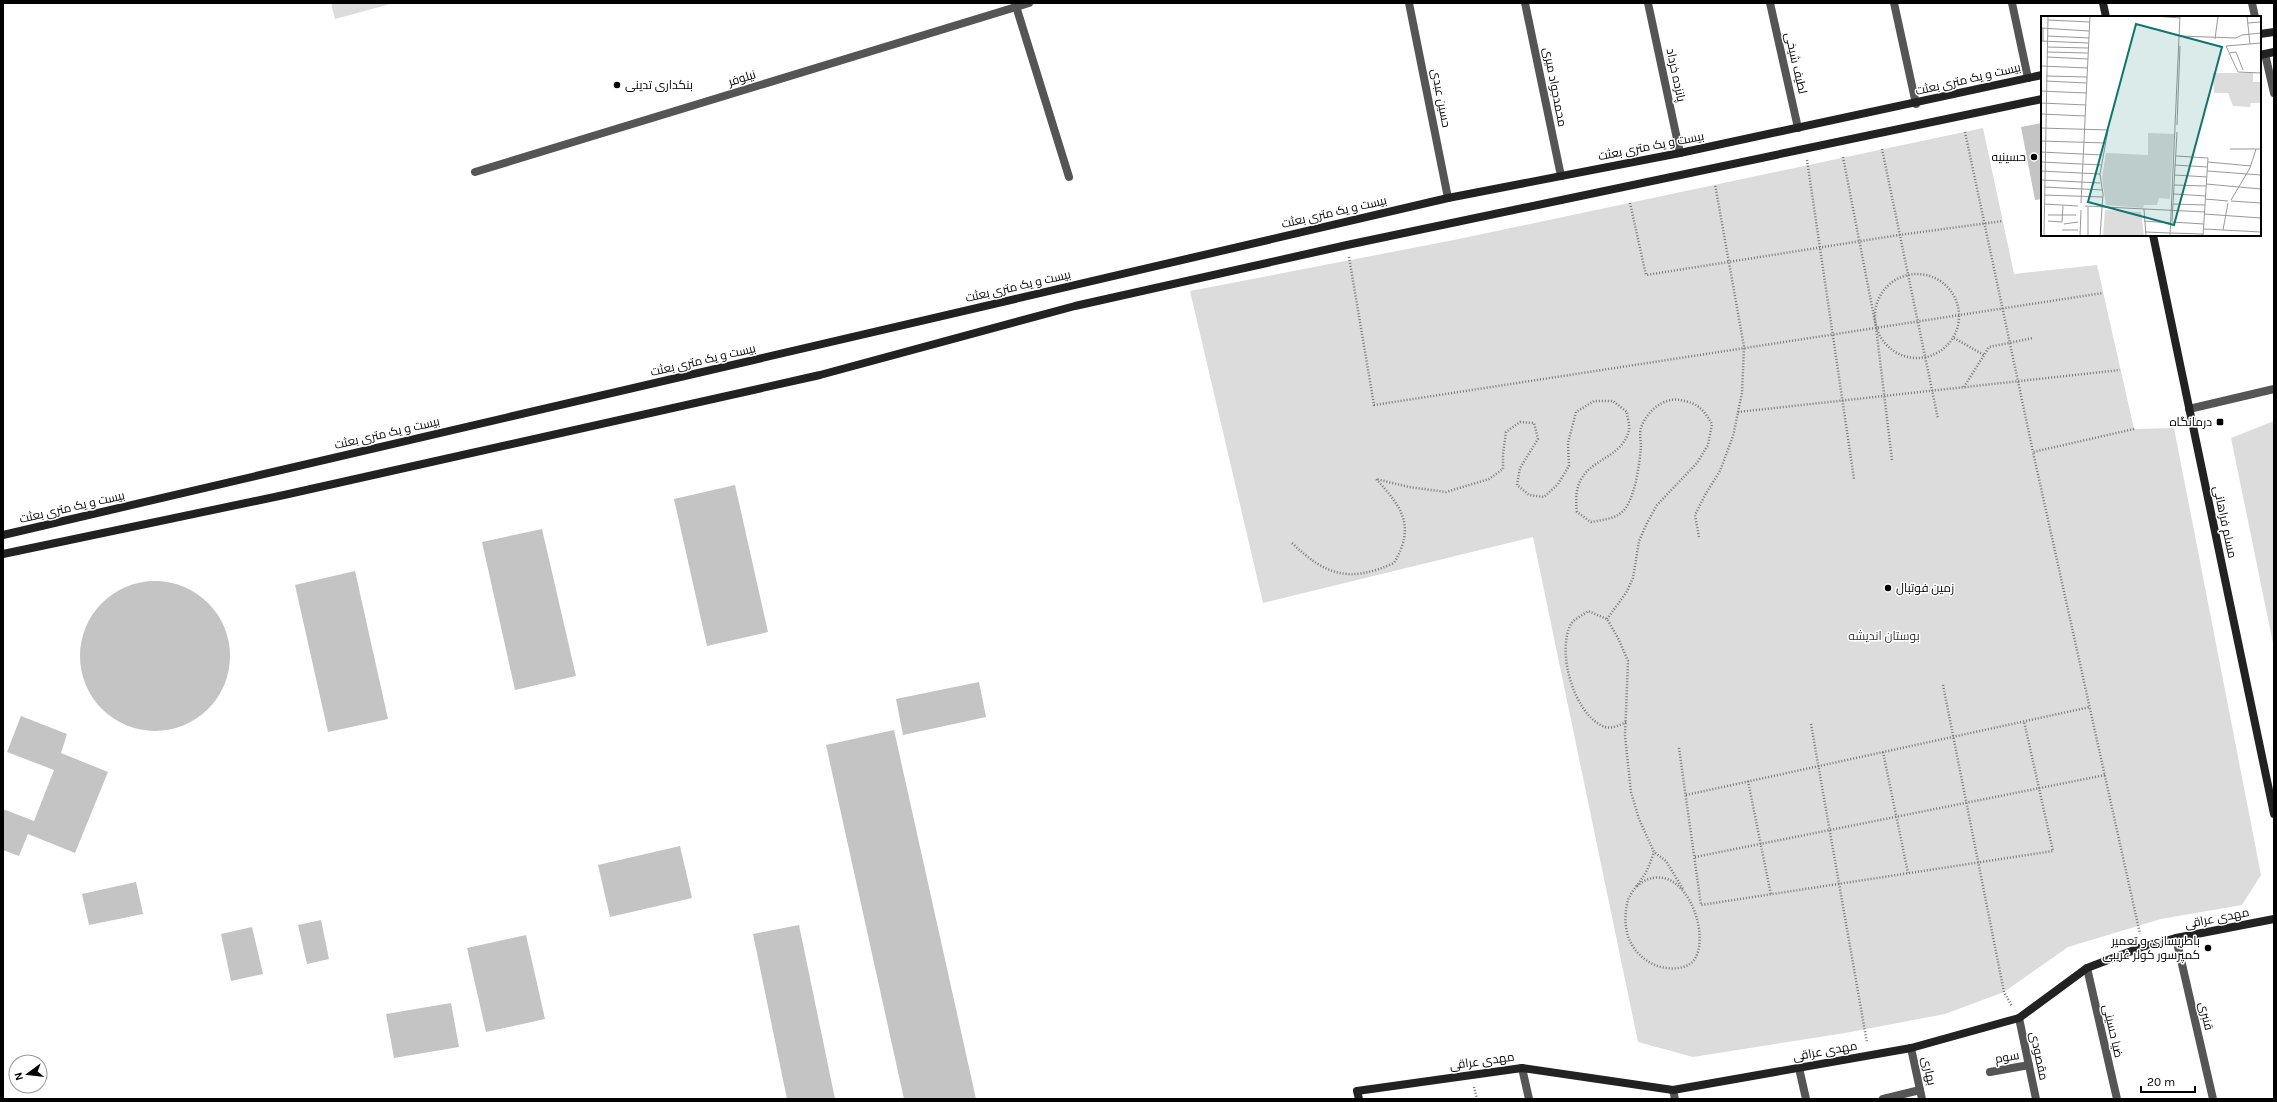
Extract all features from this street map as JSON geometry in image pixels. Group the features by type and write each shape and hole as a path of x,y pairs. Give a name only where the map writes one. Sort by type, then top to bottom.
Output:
{"street":[{"name":"نیلوفر","path":"475,172 1015,5 1029,3"},
{"name":"حسین عبدی","path":"1409,3 1448,198"},
{"name":"محمدجواد میری","path":"1525,3 1561,176"},
{"name":"پانزده خرداد","path":"1648,3 1680,153"},
{"name":"لطیف شیخی","path":"1770,3 1798,128"},
{"path":"1894,3 1916,104"},
{"path":"2012,3 2028,78"},
{"path":"2103,3 2106,16"},
{"path":"2252,3 2255,16"},
{"path":"1015,5 1069,177"},
{"path":"2261,34 2274,32"},
{"path":"2266,54 2274,93"},
{"name":"بیست و یک متری بعثت","path":"3,535 1448,198 1680,153 1916,104 2041,75"},
{"path":"3,554 284,495 820,375 1075,306 1347,245 2041,99"},
{"name":"مسلم فراهانی","path":"2153,236 2274,814"},
{"path":"2190,409 2274,389"},
{"name":"مهدی عراقی","path":"1358,1095 1522,1068 1673,1090 1912,1048 2019,1018 2087,968 2142,946 2274,919"},
{"name":"قنبری","path":"2176,938 2213,1099"},
{"name":"ضیا حسینی","path":"2087,968 2117,1099"},
{"name":"مقصودی","path":"2019,1018 2036,1099"},
{"name":"بهاری","path":"1912,1048 1922,1099"},
{"name":"سوم","path":"1990,1072 2028,1065"},
{"path":"1522,1068 1529,1099"},
{"path":"1799,1068 1806,1099"},
{"path":"1673,1090 1675,1099"},
{"path":"1883,1099 1920,1090"}],"path":[{"path":"1965,132 2033,452 2142,946"},
{"path":"1882,149 1938,419"},
{"path":"1805,150 1821,249 1854,480"},
{"path":"1843,157 1876,327 1885,344 1900,356 1912,359 1925,358 1936,354 1946,348 1954,338 1960,315 1952,291 1943,282 1932,276 1908,274 1895,280 1885,288 1878,300 1874,313 1876,327 1892,460"},
{"path":"1699,537 1695,515 1720,471 1733,436 1742,393 1744,347 1715,184"},
{"path":"1630,202 1646,275 1821,249 1859,241 2003,221"},
{"path":"1347,245 1374,405 1744,347 2103,294"},
{"path":"1954,338 1984,355"},
{"path":"1964,387 1989,348 2033,338"},
{"path":"1738,412 2120,370"},
{"path":"1292,543 1311,561 1337,573 1359,574 1380,569 1394,563 1403,547 1406,530 1400,507 1376,479 1409,487 1446,492 1489,479 1503,470 1503,454 1506,432 1520,422 1534,423 1538,439 1520,468 1517,485 1529,496 1544,497 1558,484 1569,466 1568,443 1576,412 1594,401 1613,401 1626,412 1630,429 1623,444 1592,465 1580,481 1575,498 1577,512 1591,522 1610,519 1624,510 1632,491 1638,468 1640,429 1648,415 1656,406 1672,399 1689,402 1703,409 1712,424 1708,445 1697,463 1657,505 1639,541 1633,578 1626,594 1607,619"},
{"path":"2033,452 2134,429"},
{"path":"1626,722 1615,727 1606,727 1593,718 1580,704 1573,688 1566,661 1565,640 1571,622 1588,611 1607,619 1618,638 1628,661 1626,722 1628,770 1631,792 1639,819 1654,852 1666,861 1694,908 1700,942 1695,958 1687,966 1669,969 1652,964 1637,954 1628,941 1625,922 1628,900 1643,876 1654,852"},
{"path":"1942,685 2004,992 2019,1018"},
{"path":"1686,795 2090,707"},
{"path":"1680,748 1701,906 2053,851 2024,721"},
{"path":"1811,724 1869,1056"},
{"path":"1883,752 1908,873"},
{"path":"1694,857 2105,775"},
{"path":"1748,781 1772,895"},
{"path":"1637,886 1652,878 1669,878 1683,889"}],"green space":[{"path":"331,3 394,3 335,19"},
{"name":"بوستان اندیشه","path":"1983,128 2014,274 2097,265 2134,429 2174,428 2261,875 2242,905 2161,919 2068,947 2004,992 1945,1014 1845,1033 1693,1057 1638,1042 1533,537 1263,603 1190,291 1454,240"},
{"path":"2274,421 2274,648 2231,438"}],"building":[{"name":"حسینیه","path":"2041,123 2041,199 2035,200 2021,127"},
{"path":"735,485 768,632 707,646 674,499"},
{"path":"542,529 576,676 515,690 482,542"},
{"path":"355,571 388,719 328,732 295,585"},
{"path":"148,581 162,581 177,584 190,590 203,598 213,608 227,634 230,656 229,671 224,685 213,704 203,714 177,728 162,731 148,731 133,728 120,722 107,714 97,704 83,678 80,663 80,649 83,634 89,621 97,608 107,598 133,584"},
{"path":"979,682 986,717 903,735 896,699"},
{"path":"21,716 67,734 61,753 108,772 75,853 28,834 19,856 3,850 3,809 34,821 54,770 7,752"},
{"path":"894,730 976,1099 904,1099 826,745"},
{"path":"680,846 692,898 610,917 598,865"},
{"path":"136,882 143,914 89,925 82,894"},
{"path":"321,920 329,959 307,964 298,925"},
{"path":"799,925 835,1099 787,1099 753,934"},
{"path":"252,927 263,974 231,981 221,934"},
{"path":"526,935 545,1019 486,1032 467,948"},
{"path":"451,1003 459,1047 394,1058 386,1014"}],"place":[{"name":"بنکداری تدینی","path":"617,85"},
{"name":"حسینیه","path":"2034,157"},
{"name":"درمانگاه","path":"2220,422"},
{"name":"زمین فوتبال","path":"1888,588"},
{"name":"باطریسازی و تعمیر کمپرسور کولر غریبی","path":"2208,948"}]}
